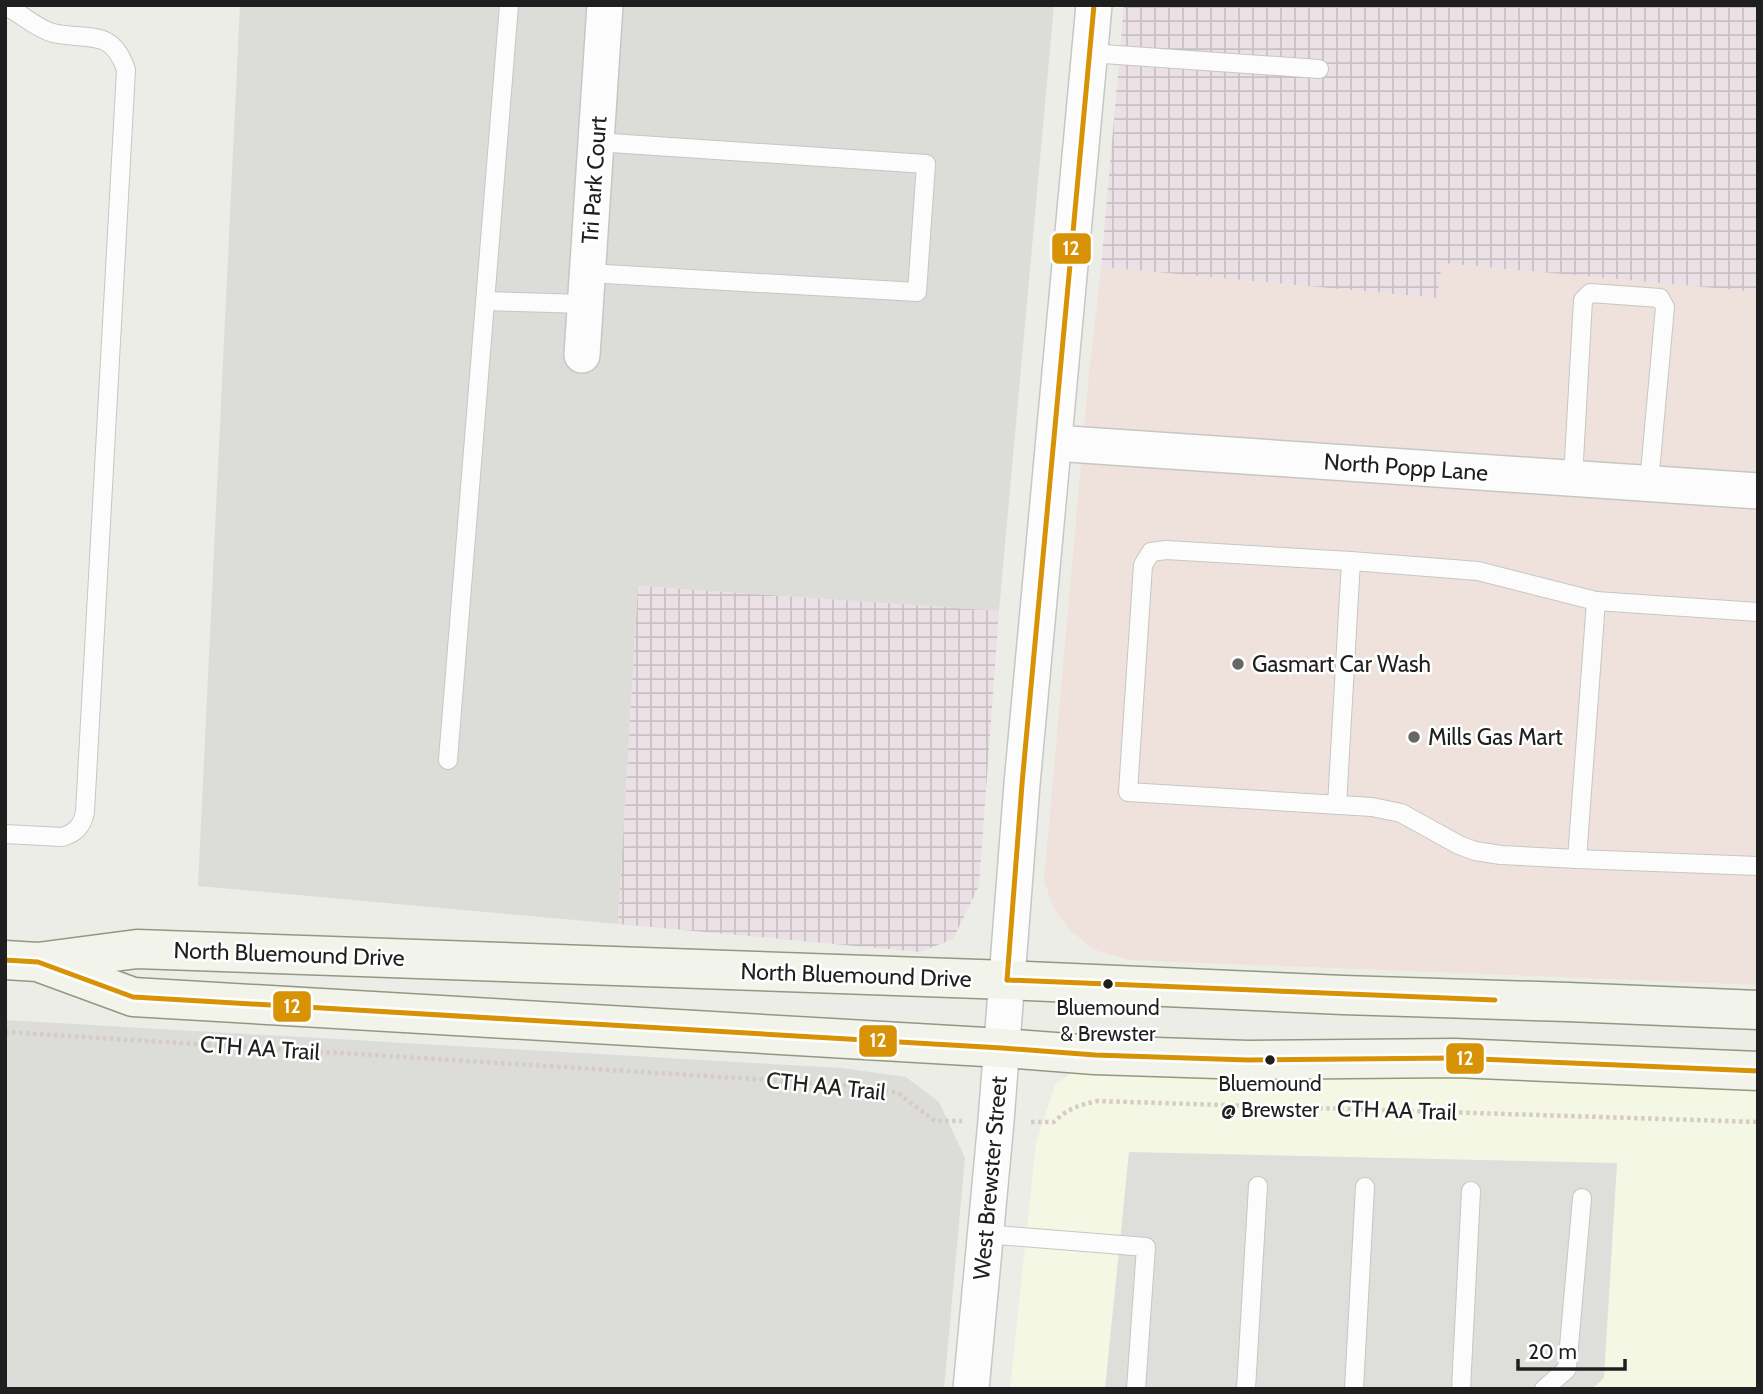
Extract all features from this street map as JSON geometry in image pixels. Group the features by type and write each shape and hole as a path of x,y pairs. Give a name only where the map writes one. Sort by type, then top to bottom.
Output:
{"main road":[{"name":"North Bluemound Drive","path":"22,961 137,949 1758,1010"},
{"name":"North Bluemound Drive","path":"22,961 133,997 1095,1055 1248,1060 1455,1058 1758,1070"}],"street":[{"name":"Tri Park Court","path":"582,355 605,5"},
{"name":"West Brewster Street","path":"971,1389 996,1121 1022,784 1094,5"},
{"name":"North Popp Lane","path":"1054,443 1758,491"}],"lane":[{"path":"448,760 509,5"},
{"path":"5,834 62,837 70,835 83,822 85,812 126,70 122,57 111,44 97,38 52,33 8,8"},
{"path":"1089,53 1319,69"},
{"path":"485,301 586,289 917,292 926,164 596,142"},
{"path":"1573,478 1583,300 1590,293 1660,299 1665,307 1648,483"},
{"path":"1758,612 1596,601 1478,571 1166,550 1151,552 1143,565 1128,792 1372,807 1401,813 1475,851 1501,855 1758,866"},
{"path":"1337,805 1351,561"},
{"path":"1577,859 1596,601"},
{"path":"1246,1389 1258,1186"},
{"path":"1354,1389 1365,1188"},
{"path":"1461,1389 1471,1191"},
{"path":"1544,1389 1567,1369 1582,1198"},
{"path":"985,1234 1146,1247 1136,1389"}],"path":[{"name":"CTH AA Trail","path":"5,1032 865,1086 898,1093 935,1121 1054,1122 1077,1105 1097,1101 1758,1122"}],"shaded area":[{"path":"240,5 1054,5 999,611 638,586 618,924 198,886"},
{"path":"1124,5 1758,5 1758,292 1442,263 1437,298 1101,267"},
{"path":"1442,263 1758,292 1758,985 1130,960 1094,950 1072,932 1053,908 1044,880 1089,373 1101,267 1436,298"},
{"path":"638,586 999,611 979,886 953,939 920,952 618,924"},
{"path":"5,1020 842,1068 906,1077 939,1102 965,1158 944,1389 5,1389"},
{"path":"1095,1055 1758,1088 1758,1389 1010,1389 1036,1144 1055,1085"},
{"path":"1129,1152 1617,1163 1604,1378 1592,1389 1105,1389"}],"transit line":[{"name":"12","path":"1007,980 1022,784 1094,5"},
{"name":"12","path":"5,960 38,962 133,997 1095,1055 1248,1060 1455,1058 1758,1071"},
{"name":"12","path":"1007,980 1495,1000"}],"place":[{"name":"Gasmart Car Wash","path":"1238,664"},
{"name":"Mills Gas Mart","path":"1414,737"},
{"name":"Bluemound & Brewster","path":"1108,984"},
{"name":"Bluemound @ Brewster","path":"1270,1060"}]}
